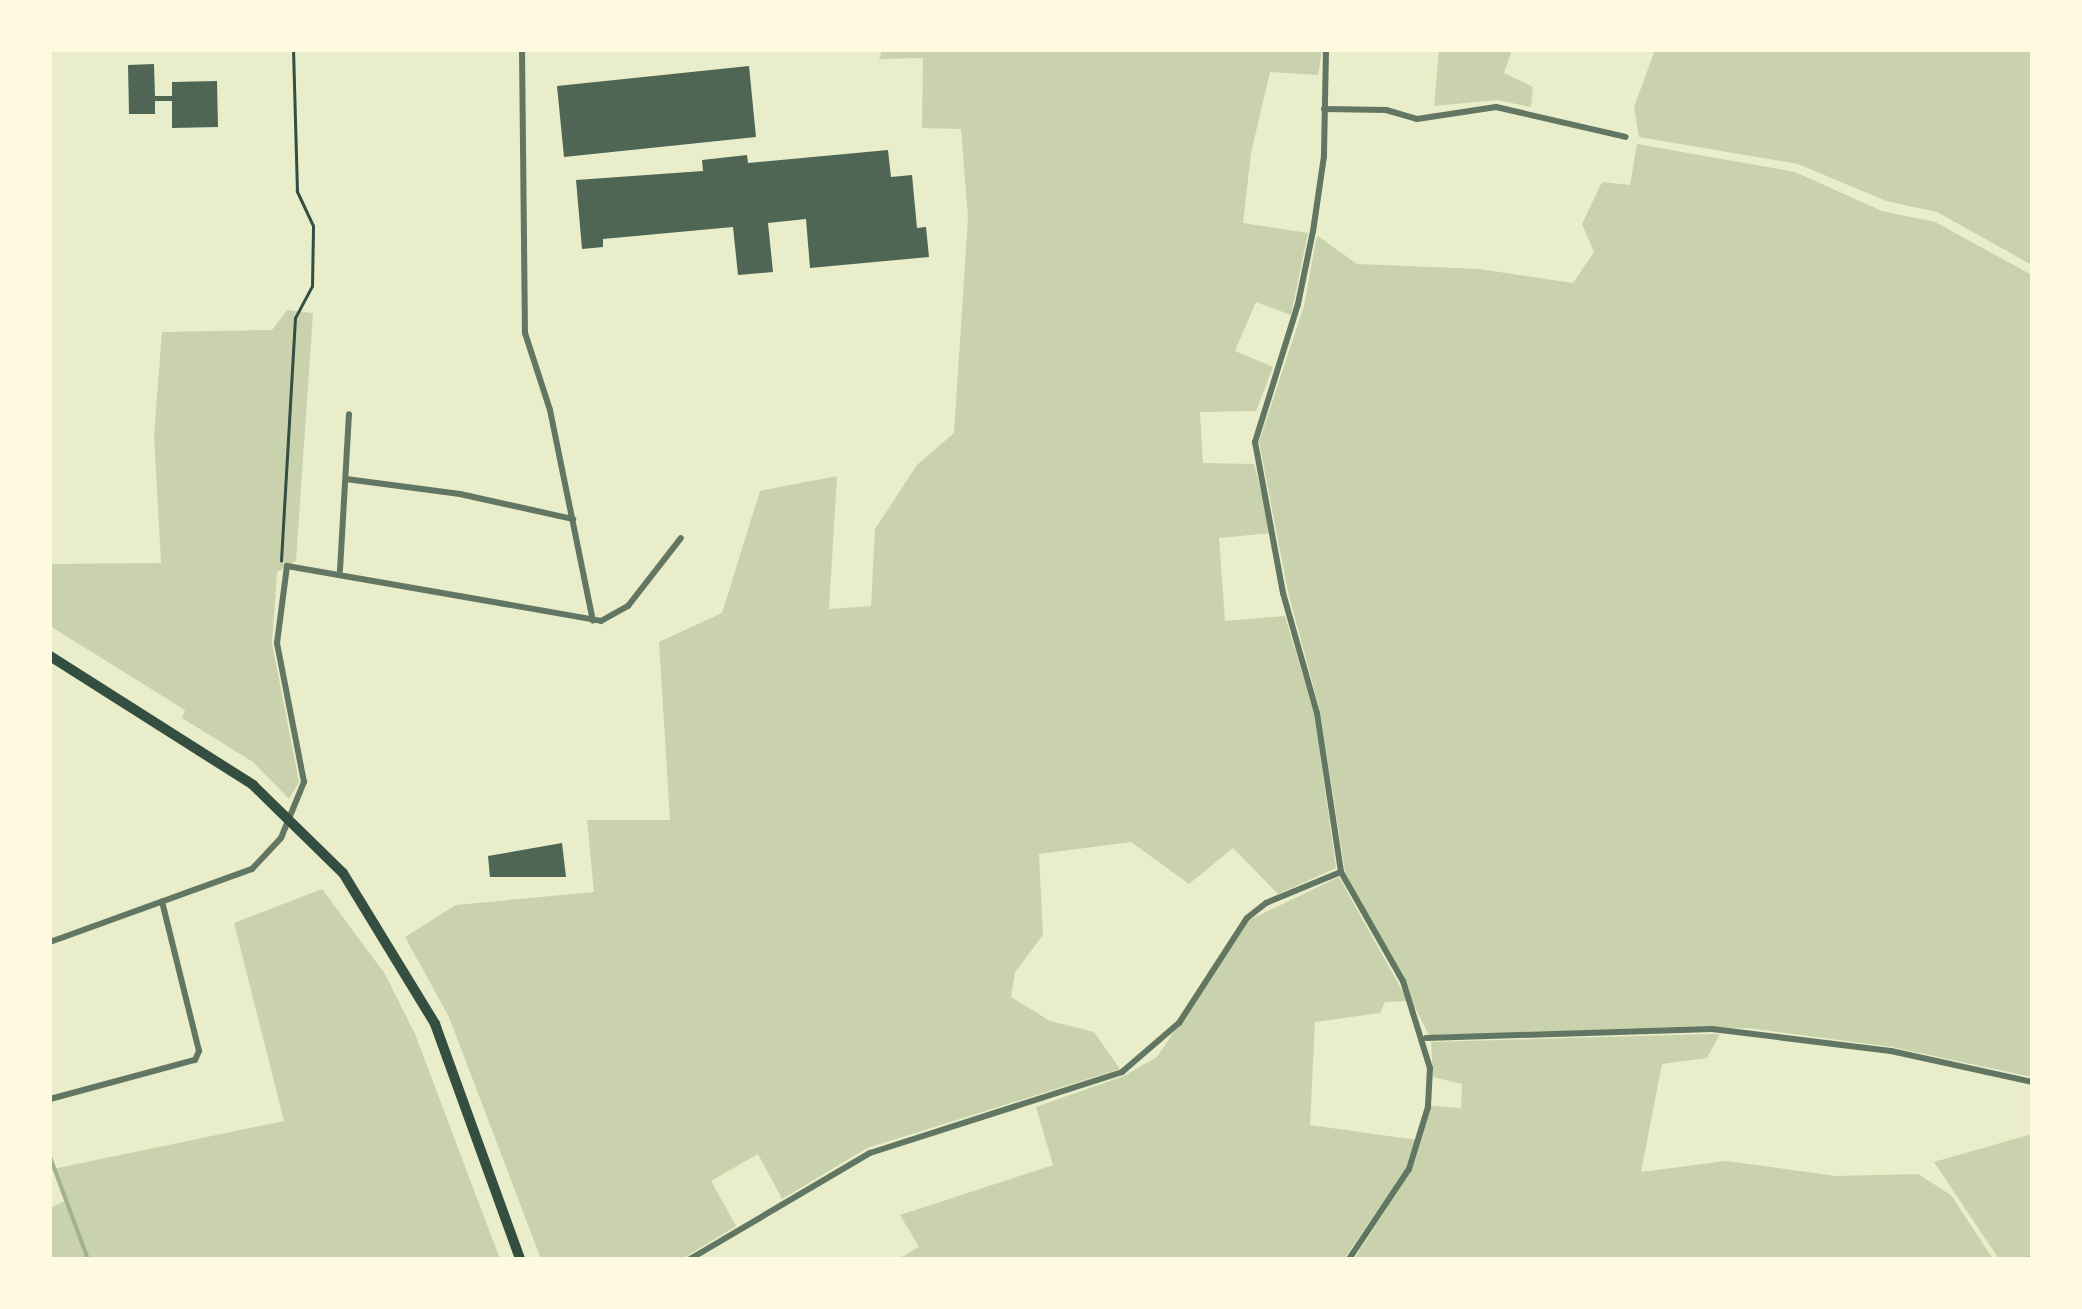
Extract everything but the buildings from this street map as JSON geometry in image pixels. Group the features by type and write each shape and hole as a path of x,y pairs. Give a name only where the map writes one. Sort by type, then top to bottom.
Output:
{"main road":[{"path":"50,656 258,790 288,815 346,876 435,1024 520,1259"}],"street":[{"path":"522,50 525,333 550,410 593,621"},
{"path":"1326,50 1324,156 1298,304 1255,442 1282,593 1318,713 1341,872 1403,982 1426,1038 1430,1068 1420,1140 1409,1169 1348,1259"},
{"path":"1324,109 1386,110 1416,119 1496,107 1626,136"},
{"path":"340,570 349,414"},
{"path":"346,478 460,494 573,520"},
{"path":"50,942 252,869 288,815 304,782 277,643 282,572 294,564 593,621 628,606 681,538"},
{"path":"690,1259 870,1153 1122,1072 1155,1050 1248,918 1266,903 1341,872"},
{"path":"50,1099 195,1060 199,1051 162,901"},
{"path":"1426,1038 1747,1032 1891,1051 2032,1082"}],"path":[{"path":"282,572 295,318 312,286 313,226 297,192 293,50"}],"green space":[{"path":"882,50 1322,50 1318,75 1270,72 1251,153 1243,223 1308,233 1291,315 1256,302 1235,351 1273,367 1256,411 1200,412 1203,463 1254,464 1272,533 1219,538 1225,621 1285,616 1314,713 1336,868 1278,894 1233,848 1189,884 1131,842 1039,854 1043,935 1015,972 1011,997 1050,1021 1094,1032 1120,1069 867,1148 782,1199 758,1154 711,1181 736,1226 682,1259 541,1259 449,1017 405,937 456,905 594,892 587,820 670,820 659,642 722,613 760,491 837,476 829,609 871,606 875,529 917,465 954,433 968,218 961,129 922,128 923,58 879,59"},
{"path":"1439,50 1512,50 1504,73 1533,87 1531,107 1497,100 1434,106"},
{"path":"1655,50 2032,50 2032,265 1937,212 1886,201 1798,164 1639,137 1634,107"},
{"path":"1637,144 1795,172 1882,211 1935,222 2032,275 2032,1077 1892,1047 1748,1028 1429,1035 1345,872 1320,711 1288,592 1259,442 1304,306 1316,240 1318,236 1357,264 1479,269 1573,283 1594,252 1582,224 1602,182 1630,185"},
{"path":"287,310 313,313 296,561 277,572 272,643 299,782 289,799 253,762 182,718 185,710 50,626 50,564 161,563 154,435 162,332 272,330"},
{"path":"1339,877 1408,1001 1385,1002 1380,1013 1315,1022 1310,1125 1417,1140 1406,1169 1344,1259 898,1259 919,1247 900,1215 1053,1165 1036,1107 1124,1076 1157,1057 1249,920"},
{"path":"322,889 385,974 415,1034 500,1259 50,1259 50,1208 65,1201 53,1169 284,1121 234,923"},
{"path":"1720,1034 1707,1058 1662,1064 1641,1172 1726,1161 1836,1176 1918,1174 1951,1195 1993,1259 1354,1259 1412,1170 1431,1106 1461,1108 1462,1084 1433,1077 1431,1042"},
{"path":"2032,1134 2032,1259 1999,1259 1934,1162"}],"waterway":[{"path":"50,1157 88,1259"},
{"path":"2027,1259 2032,1258"}]}
